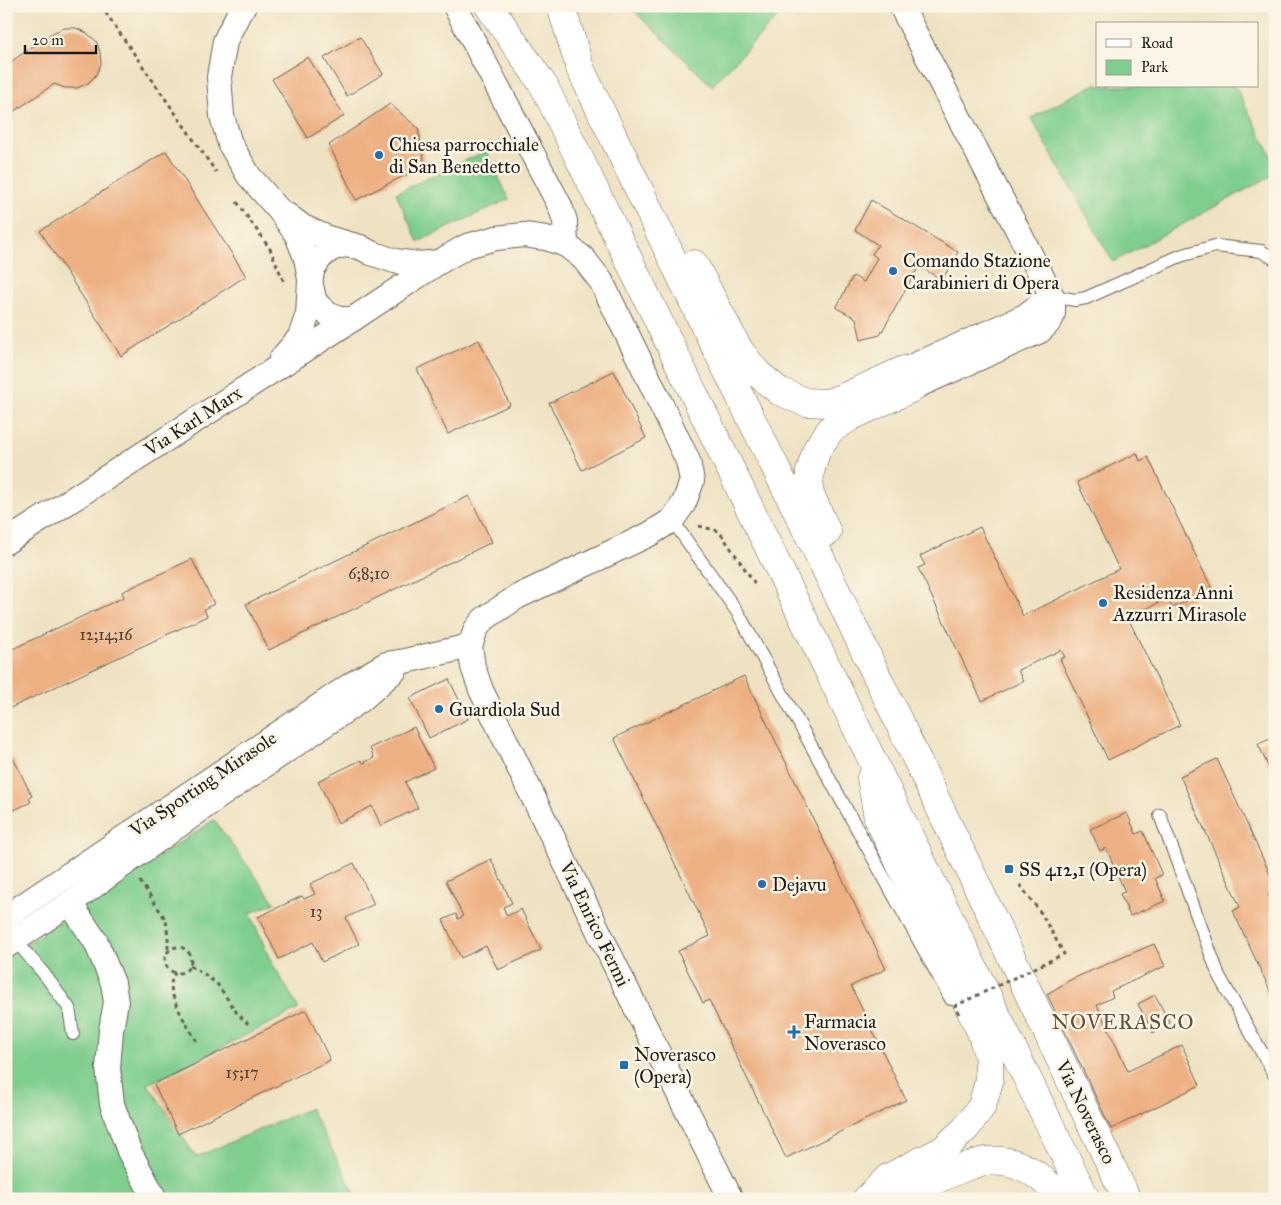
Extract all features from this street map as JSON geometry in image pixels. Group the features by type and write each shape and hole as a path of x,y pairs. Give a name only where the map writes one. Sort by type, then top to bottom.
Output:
{"main road":[{"path":"489,6 544,86 1086,1199"},
{"path":"561,6 580,68 818,553 1031,998"},
{"path":"580,68 633,152 721,313 739,350 757,373 779,391 805,402 828,403 908,379"},
{"path":"908,379 831,429 817,449 810,472 809,492 1002,898 1031,998"},
{"path":"865,747 878,818 982,1034 989,1058 989,1081 982,1106 966,1128 943,1150 888,1178 867,1199"},
{"name":"Via Noverasco","path":"1031,998 1127,1199"},
{"path":"898,1199 955,1170 986,1161 1008,1161 1030,1170 1051,1186 1062,1199"}],"street":[{"path":"244,6 225,41 220,76 222,116 230,144 249,176 279,210 297,235 306,258 314,300 328,314 339,319 353,319"},
{"path":"455,6 560,206 565,221 566,244 583,258 601,281 688,460 692,481 684,503 672,520 650,534 517,597 499,608 484,619 476,629 470,646"},
{"path":"901,6 1052,296 1054,310 1050,323 1040,331 908,379"},
{"path":"279,210 304,227 328,238 366,250 395,262 418,264 439,262"},
{"name":"Via Karl Marx","path":"6,542 439,262 467,246 496,238 524,235 546,238 566,244"},
{"path":"270,372 300,337 308,314 310,281 313,268 320,257 331,249 344,245 366,250 381,266 385,282 384,292 380,300"},
{"name":"Via Sporting Mirasole","path":"6,917 352,684 386,664 470,646"},
{"name":"Via Enrico Fermi","path":"470,646 473,667 481,690 632,1002 731,1199"},
{"name":"Via Sporting Mirasole","path":"11,943 221,795 361,700 405,661"},
{"path":"70,903 96,942 113,983 116,1002 111,1030 108,1068 112,1104 129,1151 155,1199"}],"lane":[{"path":"1052,296 1075,300 1086,298 1180,256 1215,246 1261,251 1275,259"},
{"path":"672,520 738,613 959,1014"},
{"path":"1160,815 1219,976 1275,1076"},
{"path":"11,943 45,975 69,1008 73,1034"}],"path":[{"path":"101,6 220,176"},
{"path":"236,201 270,249 284,280 284,288"},
{"path":"672,520 719,531 760,590"},
{"path":"126,863 166,920 168,938 166,965 175,972 183,972 190,966 190,954 183,948 175,947 168,952"},
{"path":"959,1014 954,1006 1064,954 1041,913 1019,884"},
{"path":"190,966 203,973 218,985 237,1014 248,1024"},
{"path":"175,972 171,984 173,996 182,1017 198,1042"}],"green space":[{"path":"629,6 788,6 712,86"},
{"path":"1096,84 1096,88 1236,88 1275,162 1275,174 1113,262 1031,118"},
{"path":"486,151 509,199 418,242 396,193"},
{"path":"214,820 275,903 250,913 270,959 299,1009 148,1084 196,1157 310,1108 358,1199 6,1199 6,957"}],"building":[{"path":"65,28 76,28 87,33 96,41 100,52 101,64 96,75 88,83 77,88 65,88 54,84 6,117 6,65 54,32"},
{"path":"360,37 383,74 347,96 324,58"},
{"path":"308,57 344,116 308,138 272,79"},
{"name":"Chiesa parrocchiale di San Benedetto","path":"390,104 418,128 425,165 356,200 329,145"},
{"path":"166,151 246,276 121,356 40,231"},
{"name":"Comando Stazione Carabinieri di Opera","path":"871,200 958,252 942,280 919,266 880,335 861,340 856,318 836,308 853,276 864,282 877,258 872,254 878,245 855,230"},
{"path":"479,340 510,405 448,434 417,369"},
{"path":"614,371 646,438 582,470 549,403"},
{"name":"Residenza Anni Azzurri Mirasole","path":"1137,453 1140,461 1148,457 1212,589 1172,608 1168,598 1128,618 1180,725 1108,760 1060,659 1065,657 1061,650 1018,670 1023,681 982,701 918,568 925,565 920,556 980,527 1023,616 1119,569 1077,482"},
{"path":"469,496 492,542 269,650 246,604"},
{"path":"192,559 214,604 204,609 207,616 6,710 6,652 124,597 122,592"},
{"path":"744,676 886,969 851,986 906,1100 786,1158 709,1000 703,1003 678,951 710,936 614,738"},
{"name":"Guardiola Sud","path":"449,679 468,719 429,738 410,698"},
{"path":"414,727 434,768 405,782 418,808 381,826 372,806 338,823 318,781 361,760 363,763 374,758 370,748"},
{"path":"1275,737 1275,781 1258,744"},
{"path":"13,758 32,796 29,798 31,802 6,814 6,762"},
{"path":"1217,759 1275,885 1275,891 1268,895 1275,909 1275,1001 1233,911 1240,907 1180,776"},
{"path":"1127,813 1136,834 1143,831 1162,875 1155,878 1165,901 1130,916 1120,894 1125,892 1106,848 1100,851 1090,829"},
{"path":"491,859 512,903 503,907 507,916 521,909 541,950 498,970 486,946 461,958 443,920 456,914 458,919 463,916 446,881"},
{"path":"354,863 374,904 346,918 359,944 322,962 313,942 279,959 258,917 302,896 304,899 315,894 310,884"},
{"path":"1154,944 1165,966 1111,991 1113,997 1097,1005 1128,1071 1182,1045 1200,1085 1111,1129 1047,994 1072,979"},
{"path":"1155,995 1170,1023 1153,1033 1138,1004"},
{"path":"306,1010 330,1060 178,1134 154,1084"}],"place":[{"name":"Chiesa parrocchiale di San Benedetto","path":"379,155"},
{"name":"Comando Stazione Carabinieri di Opera","path":"893,271"},
{"name":"Residenza Anni Azzurri Mirasole","path":"1103,603"},
{"name":"Guardiola Sud","path":"439,709"},
{"name":"SS 412,1 (Opera)","path":"1009,869"},
{"name":"Dejavu","path":"762,884"},
{"name":"Farmacia Noverasco","path":"794,1032"},
{"name":"Noverasco (Opera)","path":"624,1065"}],"district":[{"name":"NOVERASCO","path":"1123,1022"}]}
